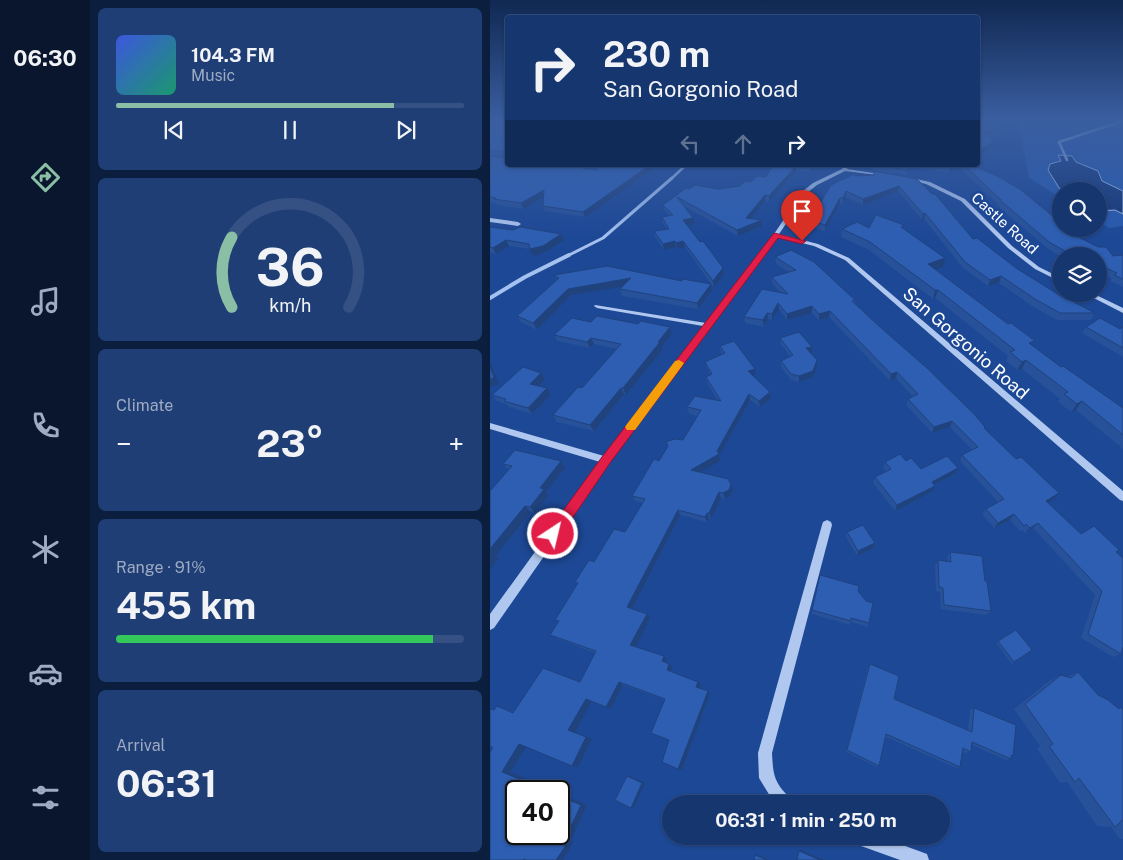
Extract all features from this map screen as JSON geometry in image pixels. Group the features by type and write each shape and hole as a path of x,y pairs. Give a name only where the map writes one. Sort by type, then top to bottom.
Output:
{"street":[{"path":"490,624 606,460 776,235 805,192 815,184 845,168 894,176"},
{"name":"Castle Road","path":"902,177 928,183 962,200 1010,247 1037,268 1052,276"},
{"path":"490,220 518,224"},
{"name":"San Gorgonio Road","path":"776,235 816,245 846,259 1123,497"},
{"path":"1105,302 1123,311"},
{"path":"597,306 708,325"},
{"path":"490,426 606,460"},
{"path":"778,795 766,778 765,752 827,525"},
{"path":"880,845 921,860"}],"shaded area":[{"path":"1025,159 1123,159 1123,226 1107,227 1107,182 1052,182 1052,192 1029,178"},
{"path":"1060,159 1074,159 1076,162 1098,171 1104,182 1055,182 1048,170 1050,164 1061,161"},
{"path":"1107,183 1123,191 1123,214 1115,210 1107,210"}],"building":[{"path":"490,159 505,159 505,167 576,167 596,170 599,167 647,167 583,212 543,206 544,190 521,203 490,197"},
{"path":"772,167 795,167 769,196 765,195 746,218 762,220 737,230 677,197 693,218 683,220 700,242 703,241 723,268 713,281 683,241 663,244 654,231 669,229 662,217 673,215 663,205 686,188 689,189 695,185 718,189 740,186 745,181 751,182 757,176 766,177"},
{"path":"888,167 906,167 908,170"},
{"path":"966,167 976,167 1021,190 1052,216 1052,237 1078,237 1098,247 1058,247 1049,242 1000,200"},
{"path":"874,171 917,179 932,194 935,194 973,239 977,238 1016,268 1052,291 1052,302 1074,302 1095,313 1060,313 1001,276 990,280 965,262 925,213 923,214 899,186 863,199 846,191 825,225 805,219 813,207 817,208 831,185 856,173 855,176 874,175"},
{"path":"876,215 904,225 901,227 945,258 928,264 1008,324 1011,323 1035,341 1029,343 1061,367 1063,366 1123,408 1123,435 1082,401 1077,404 1064,394 1068,392 1026,360 1022,362 1010,352 1015,350 938,290 935,290 870,242 842,229 857,222 869,228"},
{"path":"490,227 513,230 520,227 561,234 543,246 530,249 529,244 506,240 493,248 490,247"},
{"path":"1107,248 1113,256 1123,255 1123,279 1114,275 1117,273 1107,269"},
{"path":"791,250 814,262 855,300 852,301 928,369 1016,459 1021,457 1059,493 1046,501 1081,534 1094,526 1119,550 1116,552 1123,558 1123,647 1121,654 1088,634 1102,591 1038,523 1030,528 1026,524 1024,526 1014,514 998,523 986,509 1004,499 962,455 978,447 952,421 934,427 908,399 918,394 897,372 891,374 830,311 819,314 812,306 787,314 778,303 772,314 767,313 763,320 744,317 762,289 788,294 772,277 796,270 775,257"},
{"path":"607,266 682,281 683,279 711,284 697,303 620,289 631,278 568,289 533,323 517,316 559,278 554,275"},
{"path":"597,316 638,324 641,321 670,327 623,388 590,425 553,415 578,387 582,388 621,344 591,338 587,342 554,335 572,318 591,322"},
{"path":"1100,318 1120,329 1123,327 1123,348 1086,327"},
{"path":"799,332 812,347 806,348 817,360 813,371 799,376 791,374 781,361 793,355 780,338"},
{"path":"734,341 755,369 748,371 770,392 759,401 749,394 717,451 719,454 691,470 728,479 731,484 729,490 723,493 719,492 709,513 705,517 678,510 627,607 647,614 630,645 664,656 662,661 669,664 667,670 698,682 696,687 708,691 678,769 662,762 669,740 651,733 665,699 619,682 606,707 586,699 568,730 586,737 572,766 519,744 502,772 521,780 505,780 505,845 565,845 556,860 490,860 490,752 493,748 490,746 490,709 494,710 497,706 513,713 543,668 580,682 596,651 550,635 559,621 555,620 578,583 575,582 589,560 594,562 614,529 625,532 645,499 632,496 654,459 659,461 668,446 666,442 675,439 683,440 701,410 687,407 695,396 721,401 706,377 712,374 705,362 725,353 720,346"},
{"path":"490,366 494,378 490,379"},
{"path":"523,367 541,373 530,384 547,388 528,408 504,401 506,399 492,395"},
{"path":"515,450 561,461 540,488 544,489 530,507 525,506 490,549 490,491 512,466 503,464"},
{"path":"900,454 906,461 911,458 921,469 947,456 958,468 932,482 935,486 897,505 875,477 891,469 885,462"},
{"path":"863,525 875,543 858,551 847,532"},
{"path":"950,552 982,556 991,611 944,605 943,588 939,587 938,560 951,562"},
{"path":"820,575 859,586 858,591 866,601 873,603 869,623 851,618 851,621 812,610"},
{"path":"1016,630 1032,650 1014,662 998,641"},
{"path":"870,664 899,676 894,699 972,732 974,708 1016,725 1013,756 1011,755 1011,759 972,742 971,752 963,748 960,767 886,734 879,766 847,750"},
{"path":"1078,672 1098,695 1123,710 1123,821 1115,827 1079,778 1075,782 1049,746 1053,744 1025,704 1061,675 1071,678"},
{"path":"627,776 642,783 631,808 615,800"},
{"path":"570,800 581,805 570,828"},
{"path":"799,851 820,860 797,860"},
{"path":"755,855 767,860 754,860"}],"waterway":[{"path":"671,179 684,167"},
{"path":"490,298 525,277 603,238 672,178"}],"slow traffic":[{"path":"631,427 679,363"}],"route":[{"path":"553,534 606,460 776,235 802,241"}]}
